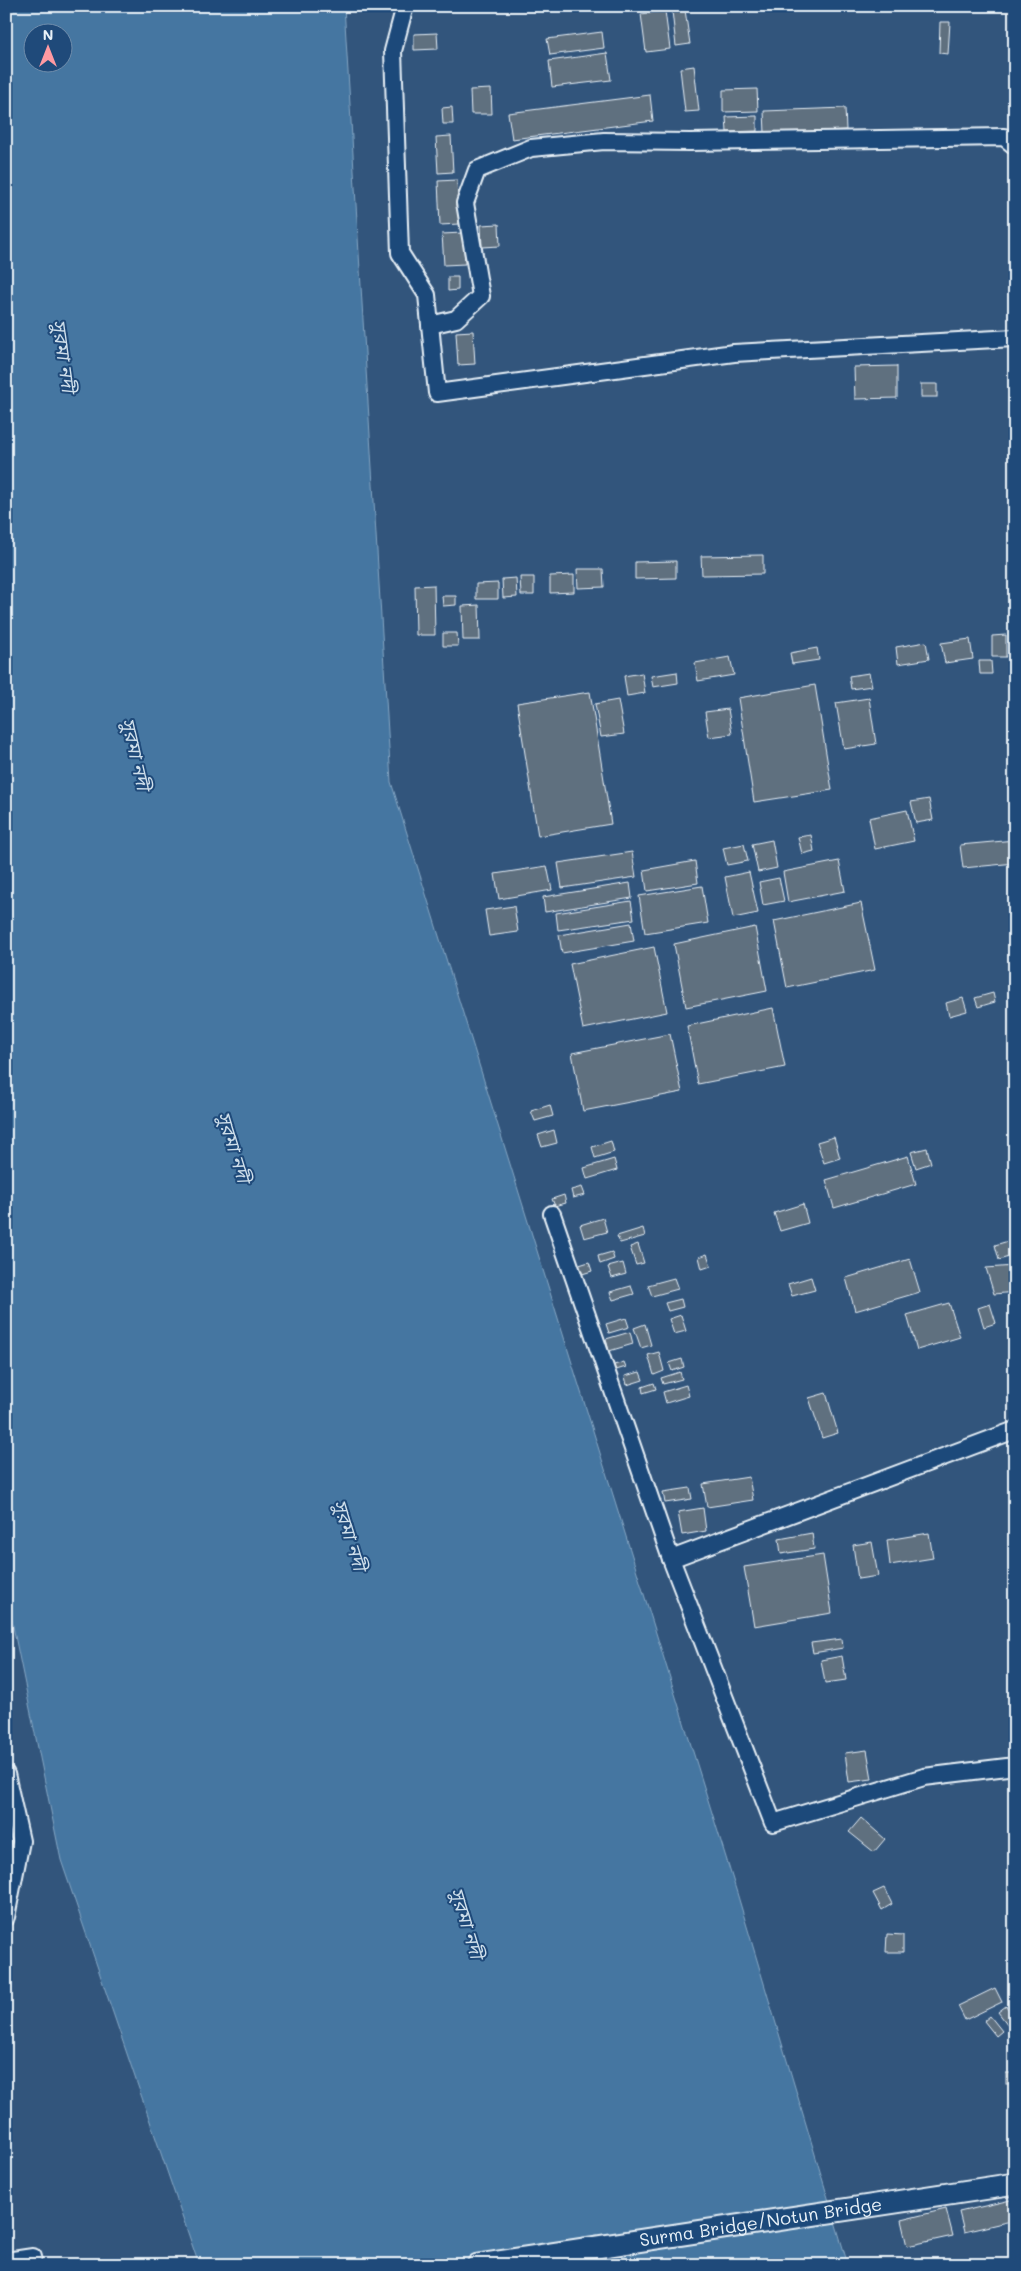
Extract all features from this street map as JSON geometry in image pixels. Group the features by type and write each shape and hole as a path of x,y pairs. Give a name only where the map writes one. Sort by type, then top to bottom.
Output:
{"main road":[{"name":"Surma Bridge/Notun Bridge","path":"478,2265 1015,2184"}],"street":[{"path":"404,6 393,51 400,253 427,295 437,392 734,353 1015,338"},
{"path":"430,325 456,319 481,296 465,202 477,170 531,148 604,141 690,142 1004,137 1015,146"},
{"path":"552,1214 671,1559 773,1823 924,1777 1015,1766"},
{"path":"671,1559 1015,1430"},
{"path":"6,1774 21,1841 6,1917"},
{"path":"6,2261 33,2257"}],"water":[{"name":"সুরমা নদী","path":"6,6 344,6 391,782 737,1893 848,2265 199,2265 61,1860 6,1592"}],"building":[{"path":"685,10 690,44 676,46 672,11"},
{"path":"665,11 670,49 646,52 641,14"},
{"path":"940,22 950,22 948,54 939,53"},
{"path":"602,32 604,48 550,55 547,39"},
{"path":"437,33 438,49 414,50 414,34"},
{"path":"607,53 611,80 552,87 549,61"},
{"path":"694,66 699,111 685,112 680,68"},
{"path":"491,89 492,114 471,114 470,90"},
{"path":"757,89 758,111 723,112 723,90"},
{"path":"650,95 653,121 512,139 508,113"},
{"path":"452,107 453,124 443,124 442,108"},
{"path":"845,108 846,130 765,133 764,111"},
{"path":"757,116 757,131 727,132 726,117"},
{"path":"451,136 453,172 438,173 436,137"},
{"path":"457,180 459,224 440,225 438,181"},
{"path":"499,224 500,246 482,247 481,225"},
{"path":"463,233 465,264 444,265 442,234"},
{"path":"448,277 458,277 458,290 448,291"},
{"path":"473,331 475,364 458,365 456,332"},
{"path":"897,366 897,398 855,399 854,367"},
{"path":"921,384 937,384 937,397 921,397"},
{"path":"763,555 763,574 702,575 701,556"},
{"path":"676,561 676,578 635,579 635,562"},
{"path":"577,569 603,569 604,587 578,588"},
{"path":"574,575 574,592 550,593 550,576"},
{"path":"520,577 534,577 534,595 521,595"},
{"path":"516,578 517,597 503,598 502,579"},
{"path":"498,583 498,599 476,599 476,584"},
{"path":"434,585 435,635 416,635 415,586"},
{"path":"442,596 456,596 456,605 443,606"},
{"path":"479,605 480,640 463,640 462,606"},
{"path":"443,633 457,633 458,646 443,646"},
{"path":"1006,635 1006,657 992,657 992,636"},
{"path":"970,639 973,659 945,663 941,643"},
{"path":"926,642 929,659 898,664 896,647"},
{"path":"817,648 819,660 792,664 790,653"},
{"path":"730,657 734,675 698,681 695,663"},
{"path":"979,661 991,661 992,674 980,674"},
{"path":"677,672 678,683 653,687 651,676"},
{"path":"642,673 645,693 627,696 624,676"},
{"path":"869,673 872,686 851,689 849,676"},
{"path":"815,685 832,790 754,802 738,698"},
{"path":"590,692 611,824 538,836 517,703"},
{"path":"869,698 876,744 844,749 836,703"},
{"path":"618,700 624,734 601,737 595,704"},
{"path":"728,709 732,734 709,737 705,712"},
{"path":"929,799 933,820 916,823 911,802"},
{"path":"907,810 914,841 875,849 869,818"},
{"path":"811,835 814,851 802,854 798,837"},
{"path":"772,840 777,868 758,872 752,844"},
{"path":"1015,840 1015,863 963,868 960,845"},
{"path":"744,844 748,861 727,865 723,848"},
{"path":"632,852 636,877 562,888 558,863"},
{"path":"695,861 698,883 647,891 644,870"},
{"path":"839,861 845,891 788,902 783,872"},
{"path":"547,866 552,890 499,899 495,874"},
{"path":"749,872 758,913 733,918 725,877"},
{"path":"779,878 784,901 763,905 759,882"},
{"path":"630,883 632,898 545,912 543,897"},
{"path":"702,886 708,923 645,933 639,896"},
{"path":"631,901 634,919 558,930 556,913"},
{"path":"861,903 875,970 787,988 774,921"},
{"path":"514,906 518,932 489,936 485,910"},
{"path":"631,923 634,941 562,953 559,935"},
{"path":"755,927 767,991 686,1007 674,944"},
{"path":"654,947 667,1012 583,1029 570,964"},
{"path":"993,993 995,1002 978,1007 975,998"},
{"path":"963,998 967,1011 949,1016 946,1003"},
{"path":"773,1008 785,1067 698,1084 687,1026"},
{"path":"670,1034 682,1092 583,1111 572,1053"},
{"path":"550,1105 553,1116 535,1121 531,1111"},
{"path":"554,1130 557,1143 542,1147 538,1135"},
{"path":"834,1137 840,1158 824,1163 817,1142"},
{"path":"611,1141 614,1152 595,1158 592,1147"},
{"path":"927,1148 931,1163 916,1168 911,1152"},
{"path":"908,1156 916,1184 834,1208 826,1180"},
{"path":"614,1159 617,1170 587,1179 584,1168"},
{"path":"582,1187 585,1195 573,1198 571,1190"},
{"path":"564,1195 566,1203 555,1206 552,1199"},
{"path":"803,1204 808,1223 780,1231 774,1213"},
{"path":"603,1218 607,1232 584,1238 580,1225"},
{"path":"643,1228 645,1236 620,1243 617,1236"},
{"path":"1015,1239 1015,1255 999,1260 995,1245"},
{"path":"638,1244 644,1263 636,1265 630,1247"},
{"path":"612,1252 614,1259 600,1264 598,1256"},
{"path":"707,1254 711,1266 702,1269 699,1257"},
{"path":"910,1259 920,1292 855,1311 846,1278"},
{"path":"589,1262 592,1271 579,1275 576,1266"},
{"path":"623,1263 626,1274 612,1278 608,1267"},
{"path":"1015,1266 1015,1292 994,1294 986,1268"},
{"path":"811,1277 815,1290 792,1296 788,1284"},
{"path":"674,1278 678,1289 652,1296 648,1285"},
{"path":"631,1286 634,1294 613,1300 610,1292"},
{"path":"681,1299 683,1307 668,1311 665,1303"},
{"path":"949,1303 960,1337 917,1350 907,1315"},
{"path":"990,1304 996,1323 984,1327 978,1308"},
{"path":"681,1315 686,1331 674,1334 669,1319"},
{"path":"626,1318 629,1327 609,1333 606,1324"},
{"path":"645,1324 651,1345 641,1348 634,1328"},
{"path":"630,1332 633,1344 609,1351 606,1339"},
{"path":"659,1352 664,1371 654,1375 648,1355"},
{"path":"682,1359 684,1367 672,1371 669,1363"},
{"path":"624,1362 626,1367 613,1371 611,1366"},
{"path":"640,1372 643,1380 627,1385 625,1376"},
{"path":"680,1372 682,1379 663,1384 661,1378"},
{"path":"654,1383 656,1389 643,1393 642,1387"},
{"path":"686,1385 689,1396 666,1403 663,1392"},
{"path":"826,1393 838,1433 822,1438 809,1398"},
{"path":"749,1477 753,1500 707,1507 703,1484"},
{"path":"690,1488 692,1499 665,1503 663,1492"},
{"path":"703,1508 706,1531 682,1535 678,1512"},
{"path":"812,1533 814,1549 781,1554 779,1539"},
{"path":"929,1533 933,1558 890,1565 887,1540"},
{"path":"872,1542 878,1576 858,1579 853,1545"},
{"path":"823,1555 832,1613 754,1626 744,1567"},
{"path":"842,1639 843,1648 813,1653 811,1643"},
{"path":"842,1656 846,1680 825,1683 821,1660"},
{"path":"867,1750 872,1779 849,1782 845,1753"},
{"path":"861,1818 885,1839 874,1852 849,1832"},
{"path":"884,1888 892,1904 882,1910 873,1893"},
{"path":"887,1934 903,1935 903,1952 886,1952"},
{"path":"995,1988 1002,2002 965,2020 958,2006"},
{"path":"1006,2006 1015,2018 1015,2027 1011,2029 998,2012"},
{"path":"990,2016 1002,2031 996,2036 984,2021"},
{"path":"1006,2073 1015,2073 1015,2084 1006,2084"},
{"path":"1015,2199 1015,2220 964,2232 959,2212"},
{"path":"946,2209 953,2236 907,2246 901,2220"}]}
